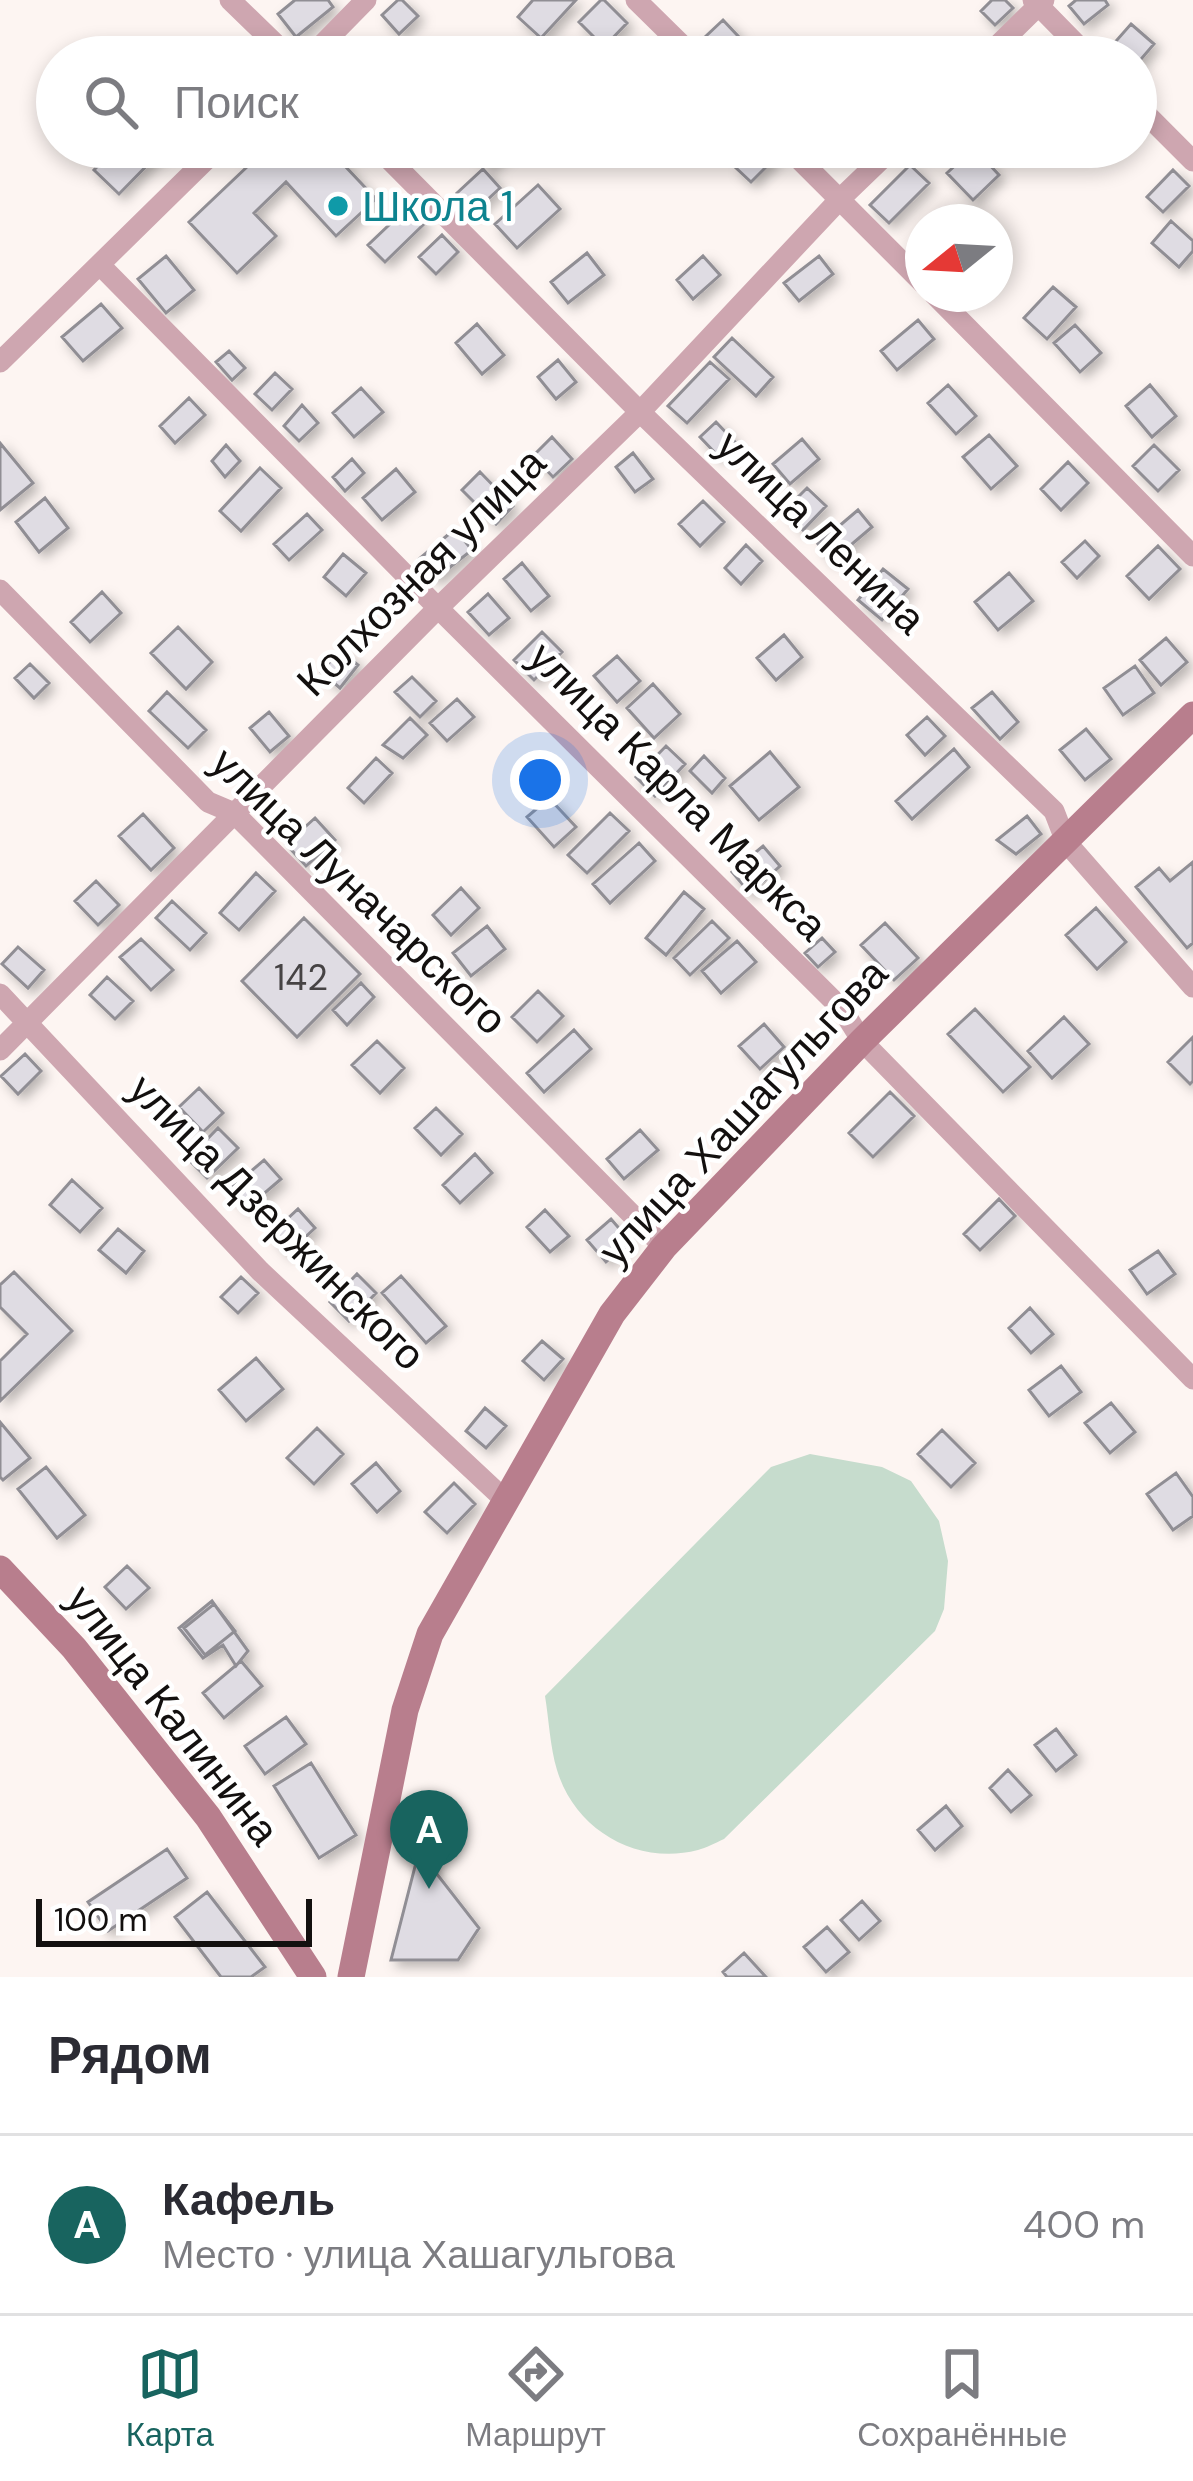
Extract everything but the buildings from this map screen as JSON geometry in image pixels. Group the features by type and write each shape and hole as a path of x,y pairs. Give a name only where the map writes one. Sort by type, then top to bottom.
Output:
{"main road":[{"name":"улица Хашагульгова","path":"351,1977 405,1710 430,1634 612,1314 664,1246 862,1041 1193,715"},
{"name":"улица Калинина","path":"0,1569 74,1648 208,1816 313,1977"}],"street":[{"path":"230,0 268,36"},
{"path":"331,36 366,0"},
{"path":"636,0 673,36"},
{"path":"1006,36 1038,2 1070,36"},
{"path":"1157,125 1193,161"},
{"path":"0,362 199,168"},
{"name":"улица Ленина","path":"398,168 640,412 1054,811 1066,842 1193,987"},
{"path":"808,168 905,265"},
{"name":"Колхозная улица","path":"0,1050 438,608 640,412 872,168"},
{"name":"улица Карла Маркса","path":"100,265 842,1009 862,1041 1193,1379"},
{"path":"952,312 1193,556"},
{"name":"улица Луначарского","path":"0,590 208,802 234,813 664,1246"},
{"name":"улица Дзержинского","path":"0,994 260,1270 504,1499"}],"green space":[{"path":"810,1454 882,1467 911,1481 939,1521 948,1561 944,1609 935,1631 724,1839 675,1854 631,1848 593,1826 566,1791 555,1761 545,1696 771,1467"}],"place":[{"name":"Школа 1","path":"338,206"},
{"name":"Кафель","path":"429,1889"}]}
